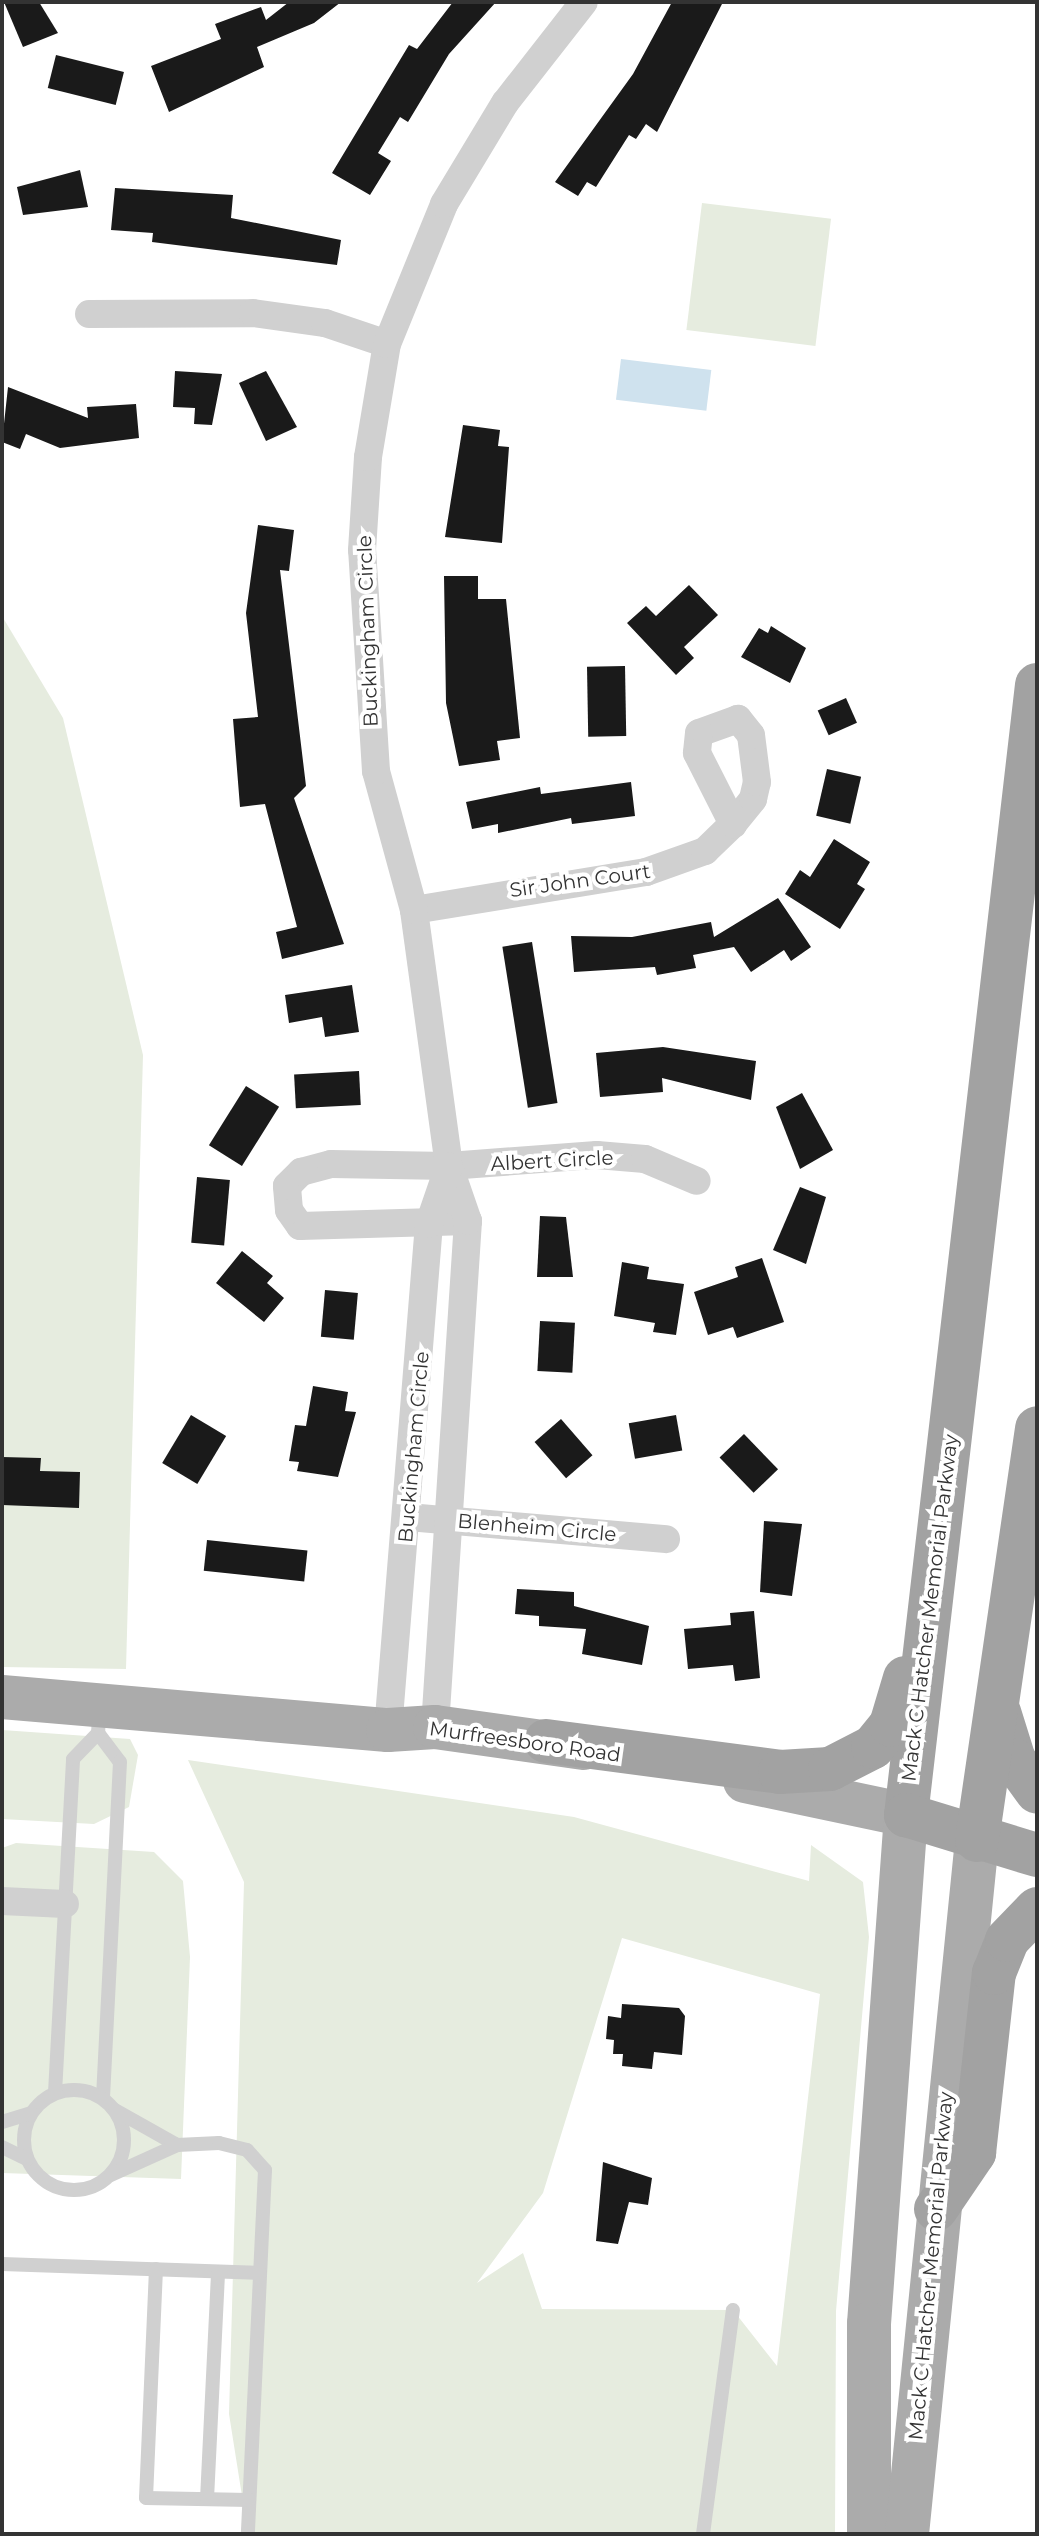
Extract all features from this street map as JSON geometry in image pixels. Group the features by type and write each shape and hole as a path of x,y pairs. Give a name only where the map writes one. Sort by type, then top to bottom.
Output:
{"highway":[{"name":"Mack C Hatcher Memorial Parkway","path":"906,1815 1037,685"},
{"path":"546,1741 780,1772 830,1769 873,1747 901,1704 935,1415 956,1383"},
{"name":"Mack C Hatcher Memorial Parkway","path":"977,1840 999,1710 1037,1428"},
{"path":"999,1710 1014,1760 1037,1792"},
{"name":"Murfreesboro Road","path":"906,1815 977,1840 1037,1855"},
{"path":"936,2209 974,2153 994,1973 1007,1940 1037,1909"}],"main road":[{"name":"Murfreesboro Road","path":"2,1697 99,1719 388,1730 435,1727 546,1741 906,1815"},
{"name":"Mack C Hatcher Memorial Parkway","path":"869,2534 869,2324 906,1815"},
{"name":"Mack C Hatcher Memorial Parkway","path":"907,2534 936,2209 977,1840"}],"street":[{"name":"Buckingham Circle","path":"435,1727 468,1221 449,1166 414,910 376,771 366,660 363,535 387,344 444,204 505,103 584,2"},
{"path":"89,314 253,313 325,323 387,344"},
{"name":"Sir John Court","path":"414,910 677,865 733,824"},
{"name":"Albert Circle","path":"429,1224 300,1226 289,1210 287,1186 301,1172 331,1164 449,1166 597,1155 645,1159 697,1181"},
{"name":"Buckingham Circle","path":"388,1730 408,1517 429,1224 449,1166"},
{"path":"429,1224 468,1221"},
{"name":"Blenheim Circle","path":"408,1517 666,1539"},
{"path":"2,1901 65,1904"}],"lane":[{"path":"55,2093 73,1759 99,1719"},
{"path":"99,1719 120,1762 103,2098"},
{"path":"2,2122 31,2113 55,2093 103,2098 115,2110 177,2145 247,2150 265,2170 248,2534"},
{"path":"111,2175 125,2143 115,2110"},
{"path":"27,2159 31,2113"},
{"path":"2,2147 27,2159 63,2190 97,2185 111,2175 177,2145"},
{"path":"2,2264 260,2273"},
{"path":"156,2269 146,2498 249,2500"},
{"path":"207,2499 218,2272"},
{"path":"703,2534 733,2310"}],"shaded area":[{"path":"702,203 831,219 815,346 686,330"},
{"path":"2,616 63,718 143,1055 126,1669 2,1667"},
{"path":"2,1730 130,1739 138,1755 129,1807 94,1824 2,1819"},
{"path":"188,1760 574,1817 809,1881 811,1845 863,1882 869,1937 836,2311 835,2534 248,2534 229,2414 244,1882","holes":["622,1938 820,1994 777,2366 733,2310 542,2309 523,2253 477,2283 543,2193"]},
{"path":"16,1843 154,1852 183,1881 190,1957 181,2179 2,2173 2,1848"}],"water":[{"path":"621,359 711,370 706,411 616,400"}],"building":[{"path":"4,2 39,2 58,33 23,47"},
{"path":"289,2 341,2 314,23 257,47 264,67 169,112 151,66 221,39 215,24 261,7 266,20"},
{"path":"453,2 496,2 449,54 408,122 400,117 378,153 391,161 370,195 332,173 409,45 417,49"},
{"path":"672,2 723,2 657,132 646,124 636,139 629,135 596,187 587,182 578,196 555,182 633,74"},
{"path":"56,55 124,72 116,105 48,88"},
{"path":"80,170 88,207 23,215 17,187"},
{"path":"115,188 233,195 231,218 341,240 337,265 152,242 153,233 111,230"},
{"path":"175,371 222,374 212,425 194,424 195,408 173,407"},
{"path":"266,371 297,427 266,441 239,383"},
{"path":"8,387 88,418 87,407 136,404 139,438 60,448 26,434 20,449 2,442"},
{"path":"463,425 500,430 498,446 509,447 502,543 445,537"},
{"path":"258,525 294,530 289,571 280,570 306,786 294,798 344,944 282,959 276,932 297,927 265,804 240,807 233,719 258,717 246,613"},
{"path":"444,576 478,576 478,599 506,599 520,738 497,741 500,760 459,766 446,703"},
{"path":"689,585 718,615 684,647 694,658 676,675 627,623 646,606 656,616"},
{"path":"771,626 806,648 790,683 741,657 759,628 768,633"},
{"path":"625,666 626,736 588,737 587,667"},
{"path":"846,698 857,723 829,735 818,711"},
{"path":"827,769 861,777 850,824 816,816"},
{"path":"631,782 635,816 572,824 571,818 498,833 498,824 472,829 466,802 540,787 541,794"},
{"path":"834,839 870,862 857,884 865,889 840,929 785,894 800,870 810,877"},
{"path":"778,898 811,947 791,961 784,950 751,972 734,947 693,955 696,968 657,975 655,967 574,972 571,936 632,937 711,922 714,937"},
{"path":"532,942 557,1103 528,1108 502,947"},
{"path":"352,985 359,1032 325,1037 322,1017 289,1023 285,995"},
{"path":"663,1047 756,1061 751,1100 662,1078 663,1092 600,1097 596,1053"},
{"path":"359,1071 361,1105 296,1108 294,1074"},
{"path":"246,1086 279,1107 242,1166 209,1145"},
{"path":"802,1093 833,1150 800,1169 776,1107"},
{"path":"197,1177 230,1180 224,1246 191,1243"},
{"path":"800,1187 826,1197 806,1264 773,1250"},
{"path":"540,1216 566,1217 573,1277 537,1277"},
{"path":"242,1251 273,1276 267,1283 284,1298 264,1322 216,1283"},
{"path":"762,1258 784,1322 737,1338 733,1327 708,1335 694,1292 738,1277 735,1267"},
{"path":"622,1262 649,1267 647,1279 684,1284 676,1335 653,1332 655,1323 614,1316"},
{"path":"325,1290 358,1293 354,1340 321,1337"},
{"path":"540,1321 575,1323 572,1373 537,1371"},
{"path":"313,1386 348,1392 345,1411 356,1412 338,1477 297,1471 299,1462 289,1461 295,1425 306,1426"},
{"path":"191,1415 226,1436 197,1484 162,1463"},
{"path":"676,1415 682,1450 635,1459 629,1423"},
{"path":"561,1419 592,1455 566,1478 535,1442"},
{"path":"744,1434 778,1469 754,1493 720,1458"},
{"path":"2,1457 41,1458 40,1471 80,1472 79,1508 2,1505"},
{"path":"764,1521 802,1524 792,1596 760,1592"},
{"path":"207,1540 307,1551 304,1581 204,1571"},
{"path":"517,1589 574,1592 574,1606 649,1626 642,1665 582,1654 586,1629 539,1626 539,1616 515,1614"},
{"path":"754,1611 760,1678 735,1681 733,1665 688,1669 684,1629 731,1625 730,1613"},
{"path":"622,2004 679,2008 685,2016 682,2055 654,2052 652,2069 622,2066 623,2054 613,2054 614,2040 606,2039 608,2016 621,2018"},
{"path":"603,2162 652,2178 648,2205 629,2202 618,2244 596,2241"}]}
